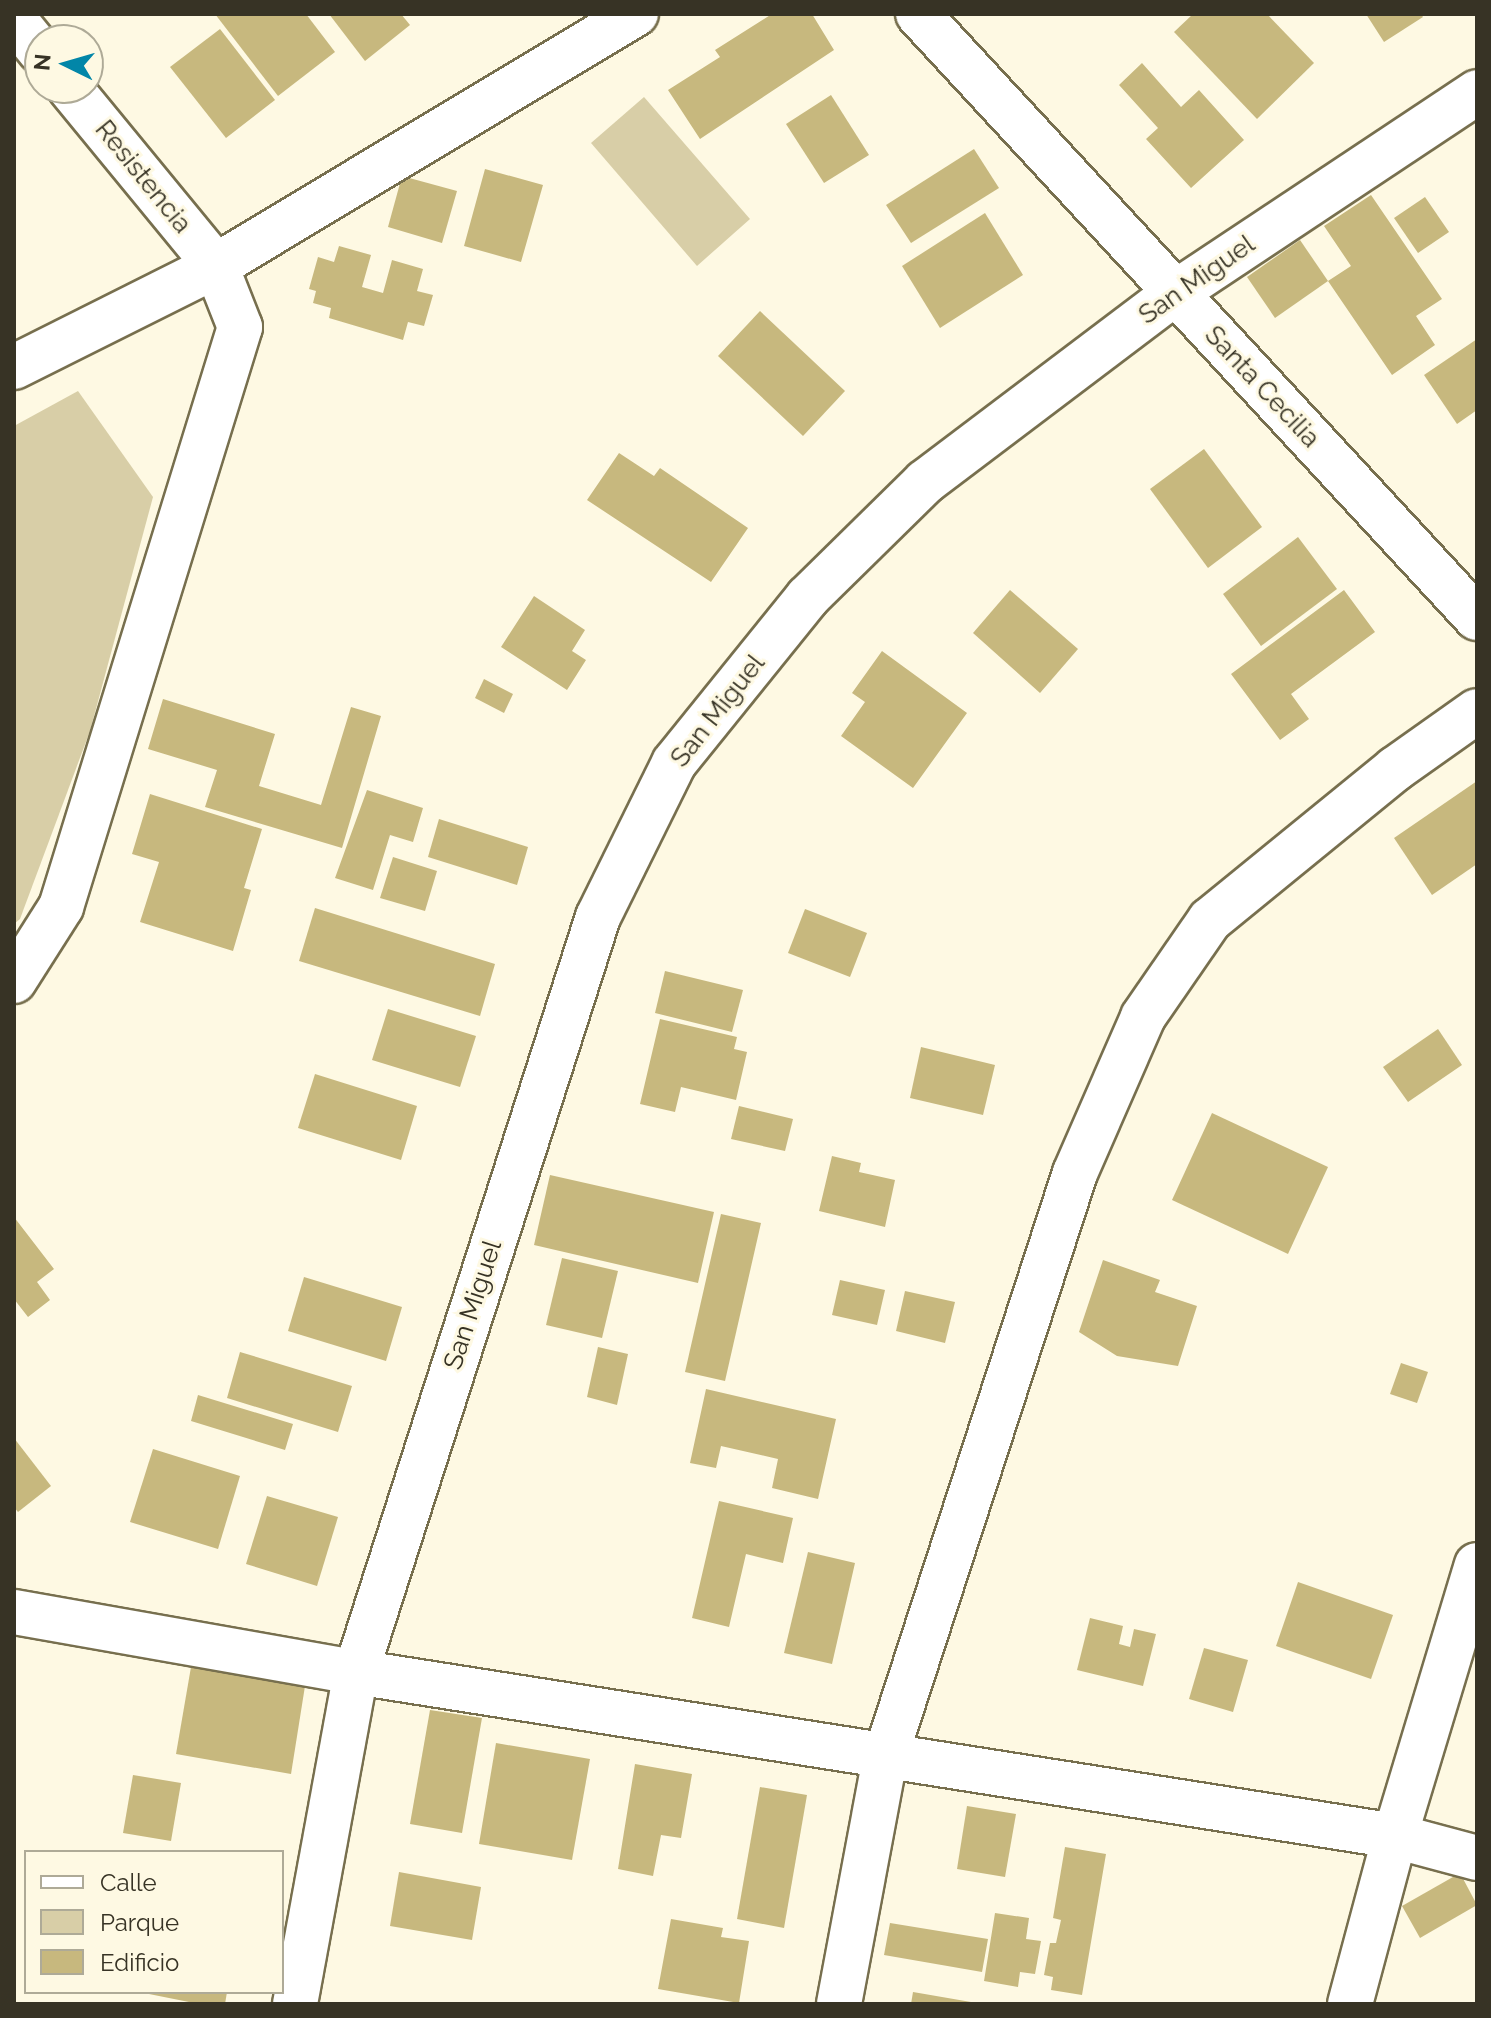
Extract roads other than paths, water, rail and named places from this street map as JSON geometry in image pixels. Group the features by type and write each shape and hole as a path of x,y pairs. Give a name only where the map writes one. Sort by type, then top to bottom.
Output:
{"street":[{"path":"14,367 216,266 636,14"},
{"name":"Santa Cecilia","path":"918,14 1477,618"},
{"name":"San Miguel","path":"295,2004 356,1672 598,917 674,763 808,597 925,482 1175,293 1477,92"},
{"name":"Resistencia","path":"14,981 61,907 240,327 216,266 83,104"},
{"path":"839,2004 885,1758 1075,1173 1143,1017 1210,920 1395,769 1477,711"},
{"path":"1350,2004 1395,1836 1477,1565"},
{"path":"14,1612 356,1672 885,1758 1395,1836 1477,1858"}]}
